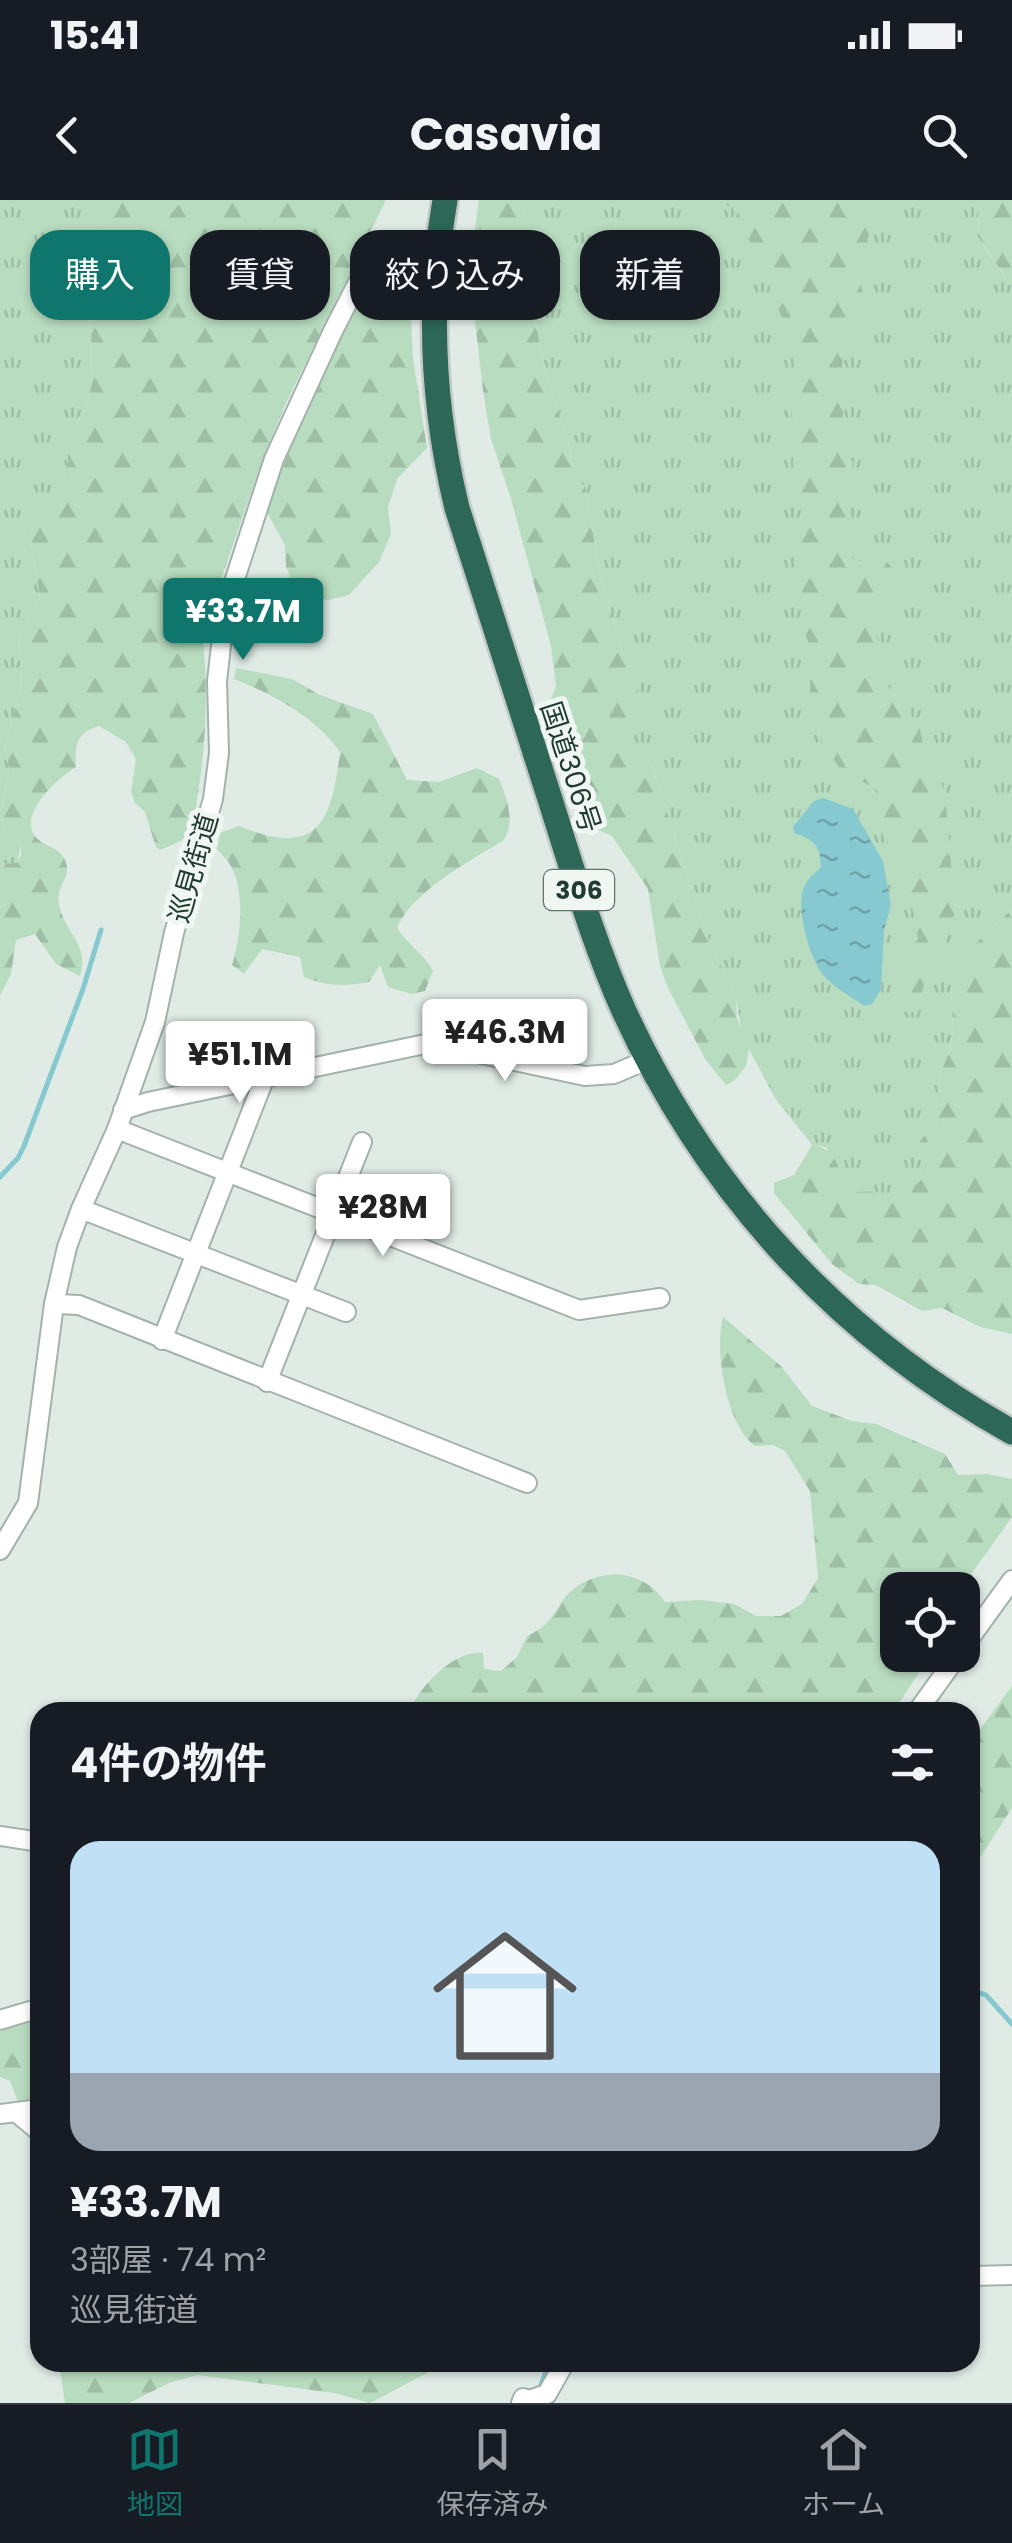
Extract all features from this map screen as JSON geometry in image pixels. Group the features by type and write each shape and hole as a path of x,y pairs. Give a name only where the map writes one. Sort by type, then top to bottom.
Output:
{"highway":[{"name":"国道306号","path":"440,230 445,200"},
{"name":"国道306号","path":"433,320 436,391 457,508 589,924 648,1060 721,1177 796,1266 858,1326 908,1367 951,1398 1012,1432"}],"street":[{"name":"巡見街道","path":"0,1550 28,1503 54,1304 81,1208 120,1120 155,1022 174,933 212,799 220,753 217,680 232,584 274,459 350,298"},
{"path":"120,1120 148,1102 430,1043 585,1076 614,1074 648,1060"},
{"path":"162,1340 264,1076"},
{"path":"120,1120 227,1172 578,1310 660,1298"},
{"path":"267,1382 362,1142"},
{"path":"81,1208 346,1312"},
{"path":"54,1304 80,1305 527,1483"},
{"path":"980,1624 1012,1580"},
{"path":"924,1702 946,1672"},
{"path":"0,1836 30,1840"},
{"path":"0,2020 30,2011"},
{"path":"980,2276 1012,2275"},
{"path":"532,2399 556,2372"}],"green space":[{"path":"0,200 183,200 156,230 30,230 30,320 88,320 92,384 83,412 68,438 68,465 63,481 35,520 30,537 40,598 19,638 22,682 5,747 9,769 2,809 3,829 21,845 17,863 0,864"},
{"path":"98,200 173,200 147,230 96,230"},
{"path":"183,200 386,200 371,230 350,230 350,273 330,314 330,230 190,230 190,320 327,320 261,464 202,634 205,717 194,829 176,843 160,850 156,847 145,812 135,803 131,792 136,759 126,742 99,726 81,736 76,767 43,797 31,827 38,840 59,852 67,866 58,897 82,956 80,976 56,964 35,934 16,940 11,974 0,996 0,864 17,863 21,855 21,845 3,829 9,769 5,747 22,682 19,638 40,598 30,537 35,520 63,481 68,465 68,438 83,412 92,384 88,320 170,320 170,230 156,230"},
{"path":"479,200 530,200 523,215 523,230 475,230"},
{"path":"530,200 979,200 978,238 1012,287 1012,909 992,928 951,982 953,1029 939,1077 936,1127 922,1138 928,1174 898,1196 855,1192 845,1184 826,1147 812,1145 775,1098 742,1036 736,998 705,931 652,765 615,721 637,690 637,664 623,653 600,575 585,487 572,467 535,320 560,320 560,230 523,230 523,215"},
{"path":"713,200 872,200 873,225 861,286 868,325 861,331 841,331 833,336 832,346 843,357 831,386 843,411 842,448 853,462 850,487 842,493 856,527 848,553 862,561 879,552 892,568 894,593 883,598 865,618 877,639 887,683 918,721 928,766 940,779 945,793 955,912 914,1012 906,1012 892,1002 900,969 918,939 905,867 881,832 889,806 875,788 842,772 822,741 819,718 809,706 812,652 805,633 809,616 806,602 796,593 793,583 797,562 791,538 803,515 793,464 795,430 791,410 796,390 791,335 751,247 743,217"},
{"path":"979,200 1012,200 1012,287 978,237"},
{"path":"350,318 411,320 427,448 397,479 388,508 391,534 379,562 349,595 328,600 298,593 286,567 285,545 266,511 310,397"},
{"path":"475,320 535,320 572,467 577,480 585,486 600,575 623,653 637,664 641,683 636,715 616,722 652,765 705,931 736,998 737,1018 749,1050 746,1066 726,1085 705,1059 668,988 660,966 648,889 612,836 578,826 546,714 556,686 551,646 491,439"},
{"path":"236,668 292,679 320,695 373,714 407,780 439,782 477,768 499,779 510,818 503,841 428,890 397,928 433,971 425,991 412,994 388,987 380,965 369,982 320,982 304,977 300,957 262,949 244,974 232,965 240,904 232,868 217,849 220,833 239,826 287,838 303,836 316,828 332,798 340,752 319,728 292,708 234,679"},
{"path":"1012,909 1012,1334 980,1327 942,1308 922,1311 876,1285 859,1284 832,1264 774,1193 774,1183 794,1175 812,1145 834,1157 855,1192 898,1194 928,1174 914,1153 922,1138 936,1126 939,1077 953,1029 951,982 966,953"},
{"path":"723,1317 781,1366 812,1406 852,1421 876,1424 945,1454 958,1475 987,1474 1012,1479 1012,1517 973,1572 880,1572 880,1672 920,1672 900,1702 415,1702 429,1681 449,1663 472,1653 483,1653 484,1669 501,1671 517,1657 527,1636 551,1618 569,1593 600,1576 625,1575 636,1579 665,1602 701,1600 734,1604 756,1616 781,1616 802,1604 818,1578 810,1491 785,1451 773,1445 755,1446 736,1422 725,1386 720,1348"},
{"path":"1012,1686 1012,1808 980,1858 980,1729"},
{"path":"30,2023 30,2103 19,2104 10,2081 0,2077 0,2031"},
{"path":"60,2372 429,2372 370,2403 335,2393 197,2375 169,2383 129,2403 65,2403"}],"water":[{"path":"823,798 853,809 883,861 891,905 884,930 881,990 872,1004 864,1006 819,970 805,932 802,894 808,880 821,867 821,860 815,844 794,833 793,827 814,801"}],"waterway":[{"path":"0,1177 24,1146 101,930"},
{"path":"980,1993 1012,2024"},
{"path":"538,2392 546,2372"}]}
